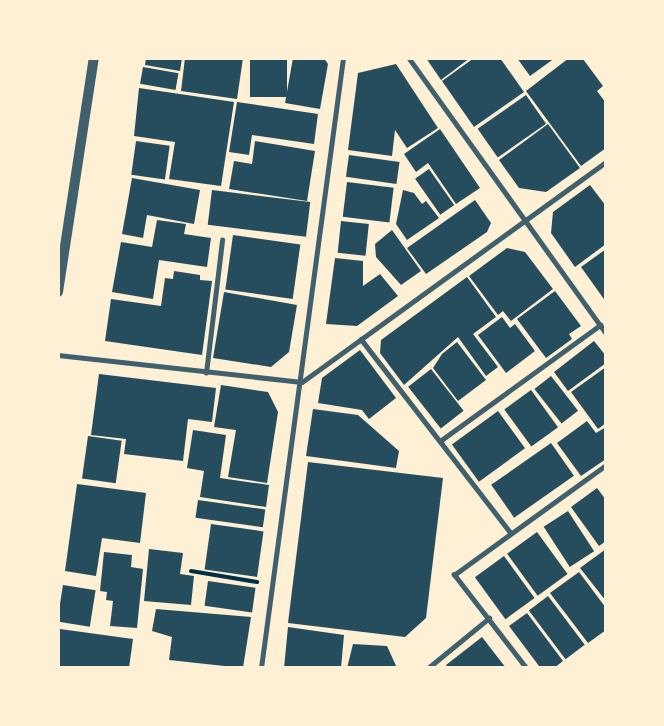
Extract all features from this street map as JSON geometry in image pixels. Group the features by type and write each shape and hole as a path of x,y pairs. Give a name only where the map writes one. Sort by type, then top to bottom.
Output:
{"street":[{"path":"58,292 94,58"}],"lane":[{"path":"261,668 302,382 343,58"},
{"path":"410,58 606,333"},
{"path":"58,355 302,382 606,162"},
{"path":"206,373 222,240"},
{"path":"440,441 600,325"},
{"path":"361,339 512,533"},
{"path":"526,668 454,575 606,465"},
{"path":"428,668 489,618"}],"path":[{"path":"191,571 273,584"}],"building":[{"path":"146,58 182,58 180,71 145,65"},
{"path":"185,58 243,58 237,99 181,91"},
{"path":"250,58 287,58 287,97 250,97"},
{"path":"293,58 324,58 328,64 320,109 285,103"},
{"path":"426,58 470,58 441,80"},
{"path":"474,58 500,58 524,92 474,127 442,81"},
{"path":"517,58 555,58 530,76"},
{"path":"569,58 583,59 603,86 597,91 606,103 606,148 581,166 526,91"},
{"path":"396,64 438,128 407,148 395,130 392,156 348,150 358,73"},
{"path":"143,67 178,73 176,90 140,84"},
{"path":"139,88 234,102 221,186 169,179 175,142 134,136"},
{"path":"526,95 546,124 498,158 478,129"},
{"path":"237,102 318,114 314,144 252,135 249,155 229,152"},
{"path":"548,124 580,168 546,192 519,188 499,160"},
{"path":"440,129 480,188 456,204 428,163 416,172 404,154"},
{"path":"136,141 170,146 165,179 131,175"},
{"path":"255,141 315,151 307,201 229,189 234,161 252,164"},
{"path":"349,155 400,162 396,184 346,177"},
{"path":"429,169 454,205 440,215 415,179"},
{"path":"132,178 200,190 194,224 147,215 143,238 122,234"},
{"path":"347,182 394,188 389,222 343,217"},
{"path":"590,185 606,206 606,244 575,267 551,233 553,212"},
{"path":"212,190 310,202 306,237 208,225"},
{"path":"403,190 414,193 422,204 426,201 439,218 407,240 396,224"},
{"path":"475,200 491,223 487,232 426,274 407,248"},
{"path":"157,220 186,224 184,234 211,238 207,267 159,260 153,299 112,292 121,242 152,247"},
{"path":"341,221 369,224 366,256 338,253"},
{"path":"392,230 421,271 401,285 376,257 375,244"},
{"path":"233,235 300,244 293,299 225,289"},
{"path":"507,248 525,252 553,289 511,321 503,311 498,315 469,276"},
{"path":"606,249 606,302 581,267"},
{"path":"335,258 363,261 363,286 380,274 398,296 357,326 326,324"},
{"path":"174,271 200,275 200,280 212,281 202,355 105,341 111,299 161,306 165,278 173,279"},
{"path":"467,277 496,317 473,334 498,367 486,376 458,337 404,385 380,353 381,340"},
{"path":"555,291 581,326 569,334 572,339 546,358 517,319"},
{"path":"224,292 297,305 289,352 271,367 213,358"},
{"path":"502,317 510,328 515,324 535,351 506,373 478,335"},
{"path":"594,341 606,356 606,363 568,391 554,372"},
{"path":"457,342 486,380 458,401 433,368 442,354"},
{"path":"360,350 396,398 369,419 362,410 318,403 322,378"},
{"path":"606,367 606,423 598,429 571,392"},
{"path":"431,369 464,411 441,429 408,387"},
{"path":"99,374 216,388 212,422 188,419 183,461 124,454 126,439 91,435"},
{"path":"551,376 578,411 562,424 534,389"},
{"path":"221,385 268,392 278,412 267,483 228,477 236,430 214,427"},
{"path":"531,390 558,427 531,447 504,409"},
{"path":"313,409 358,415 399,451 396,468 306,456"},
{"path":"498,411 525,448 479,482 452,445"},
{"path":"587,421 596,433 606,427 606,459 581,476 557,443"},
{"path":"193,430 226,435 220,478 269,485 266,507 200,497 204,471 187,468"},
{"path":"88,436 122,441 116,483 82,479"},
{"path":"551,443 574,476 514,518 491,485"},
{"path":"308,462 443,478 426,618 405,637 288,623"},
{"path":"77,484 146,493 140,543 102,538 96,576 65,571"},
{"path":"597,488 606,500 606,541 599,546 571,507"},
{"path":"198,500 265,509 263,527 195,518"},
{"path":"568,511 594,551 570,567 544,527"},
{"path":"211,524 263,531 257,577 205,570"},
{"path":"537,532 568,574 538,596 507,554"},
{"path":"149,549 183,553 180,574 194,576 191,605 144,601"},
{"path":"606,549 606,601 580,568"},
{"path":"104,552 132,555 131,567 143,569 137,628 110,626 113,601 106,600 107,592 100,591"},
{"path":"504,556 535,598 505,619 475,577"},
{"path":"579,572 606,608 606,630 588,643 550,593"},
{"path":"208,581 256,588 252,612 205,606"},
{"path":"63,585 96,590 90,627 58,622"},
{"path":"548,596 585,645 566,659 529,610"},
{"path":"156,609 251,617 243,668 169,660 172,637 152,631"},
{"path":"527,613 563,661 554,668 539,666 509,626"},
{"path":"288,627 344,635 341,668 284,668"},
{"path":"60,629 133,639 129,668 58,668"},
{"path":"482,637 506,668 448,668 446,665"},
{"path":"353,644 387,646 397,668 347,668"}]}
